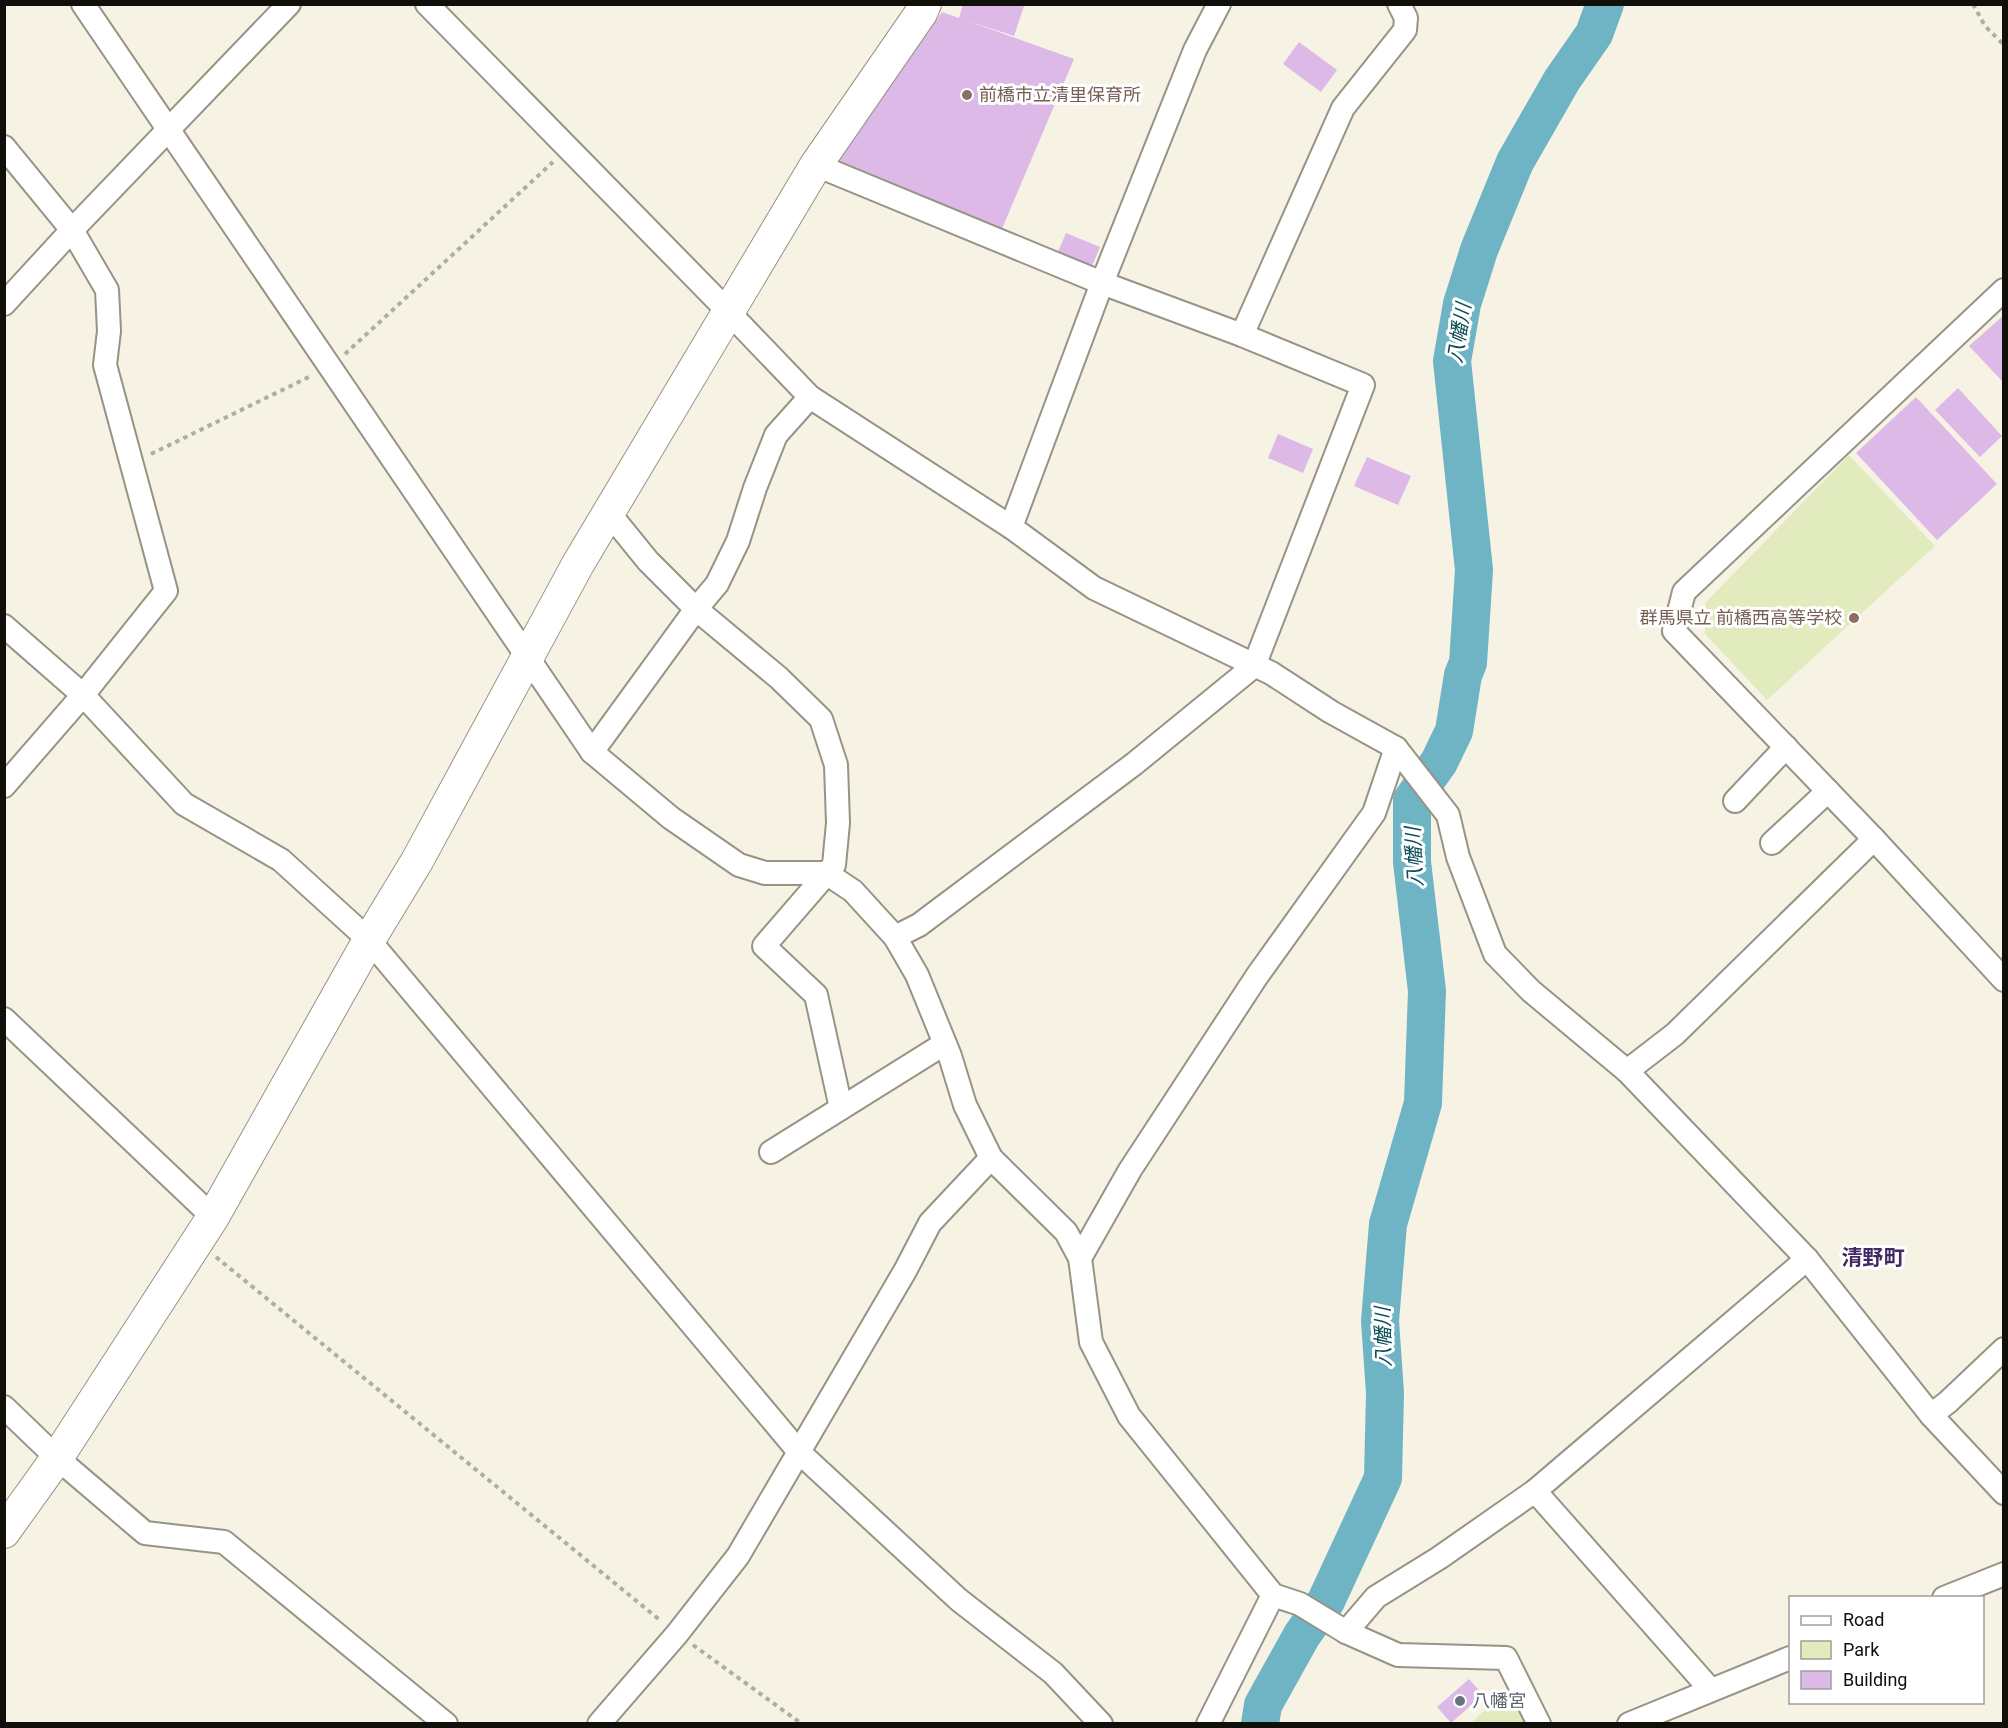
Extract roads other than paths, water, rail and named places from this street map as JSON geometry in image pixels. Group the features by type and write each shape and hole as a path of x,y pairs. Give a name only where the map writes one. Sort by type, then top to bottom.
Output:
{"street":[{"path":"83,4 592,752 671,818 739,865 765,873 826,873 853,891 895,937 917,975 950,1056 965,1106 991,1158 1066,1232 1080,1258 1091,1342 1129,1416 1273,1595 1300,1604 1338,1628 1398,1655 1506,1658 1539,1724"},
{"path":"4,304 289,4"},
{"path":"427,4 810,398 1011,527 1094,588 1271,673 1396,748 1448,815 1458,857 1495,954 1531,991 1627,1071 1806,1259 1930,1414 2004,1493"},
{"path":"1011,527 1102,283 1195,50 1219,4"},
{"path":"1242,335 1343,108 1405,30 1406,18 1399,4"},
{"path":"4,1532 57,1458 205,1229 369,940 417,861 609,513 816,165 920,7"},
{"path":"4,147 72,230 107,290 109,331 105,365 166,591 83,695 4,786"},
{"path":"816,165 1102,283 1242,335 1363,385 1254,666 1134,764 919,926 895,937"},
{"path":"2004,290 1684,591 1674,631 1874,839 2004,980"},
{"path":"592,752 696,609 717,584 738,541 755,488 776,435 810,398"},
{"path":"609,513 648,561 696,609 779,678 820,719 836,765 838,823 834,865 764,946 816,995 841,1108"},
{"path":"4,626 83,695 184,804 281,860 369,940 800,1454 959,1600 1053,1673 1101,1724"},
{"path":"1736,801 1786,747"},
{"path":"1080,1258 1130,1170 1257,976 1374,813 1396,748"},
{"path":"1772,843 1828,791"},
{"path":"1627,1071 1675,1034 1874,839"},
{"path":"4,1019 205,1229"},
{"path":"771,1152 944,1044"},
{"path":"599,1724 677,1634 738,1556 800,1454 930,1223 991,1158"},
{"path":"1338,1628 1376,1597 1439,1558 1535,1491 1806,1259"},
{"path":"1930,1414 1948,1402 2004,1349"},
{"path":"4,1407 57,1458 145,1533 224,1542 446,1724"},
{"path":"1535,1491 1710,1689"},
{"path":"1949,1596 2004,1574"},
{"path":"1208,1724 1273,1595"},
{"path":"1629,1724 1710,1689 1789,1659"}],"waterway":[{"name":"八幡川","path":"1260,1724 1263,1705 1302,1635 1326,1601 1383,1478 1385,1393 1380,1321 1388,1224 1423,1103 1427,991 1412,862 1412,800 1439,762 1454,731 1463,675 1468,663 1474,570 1452,361 1462,304 1479,250 1515,162 1562,80 1594,34 1605,4"}],"place":[{"name":"前橋市立清里保育所","path":"967,95"},
{"name":"群馬県立 前橋西高等学校","path":"1854,618"},
{"name":"八幡宮","path":"1460,1701"}],"district":[{"name":"清野町","path":"1873,1258"}]}
